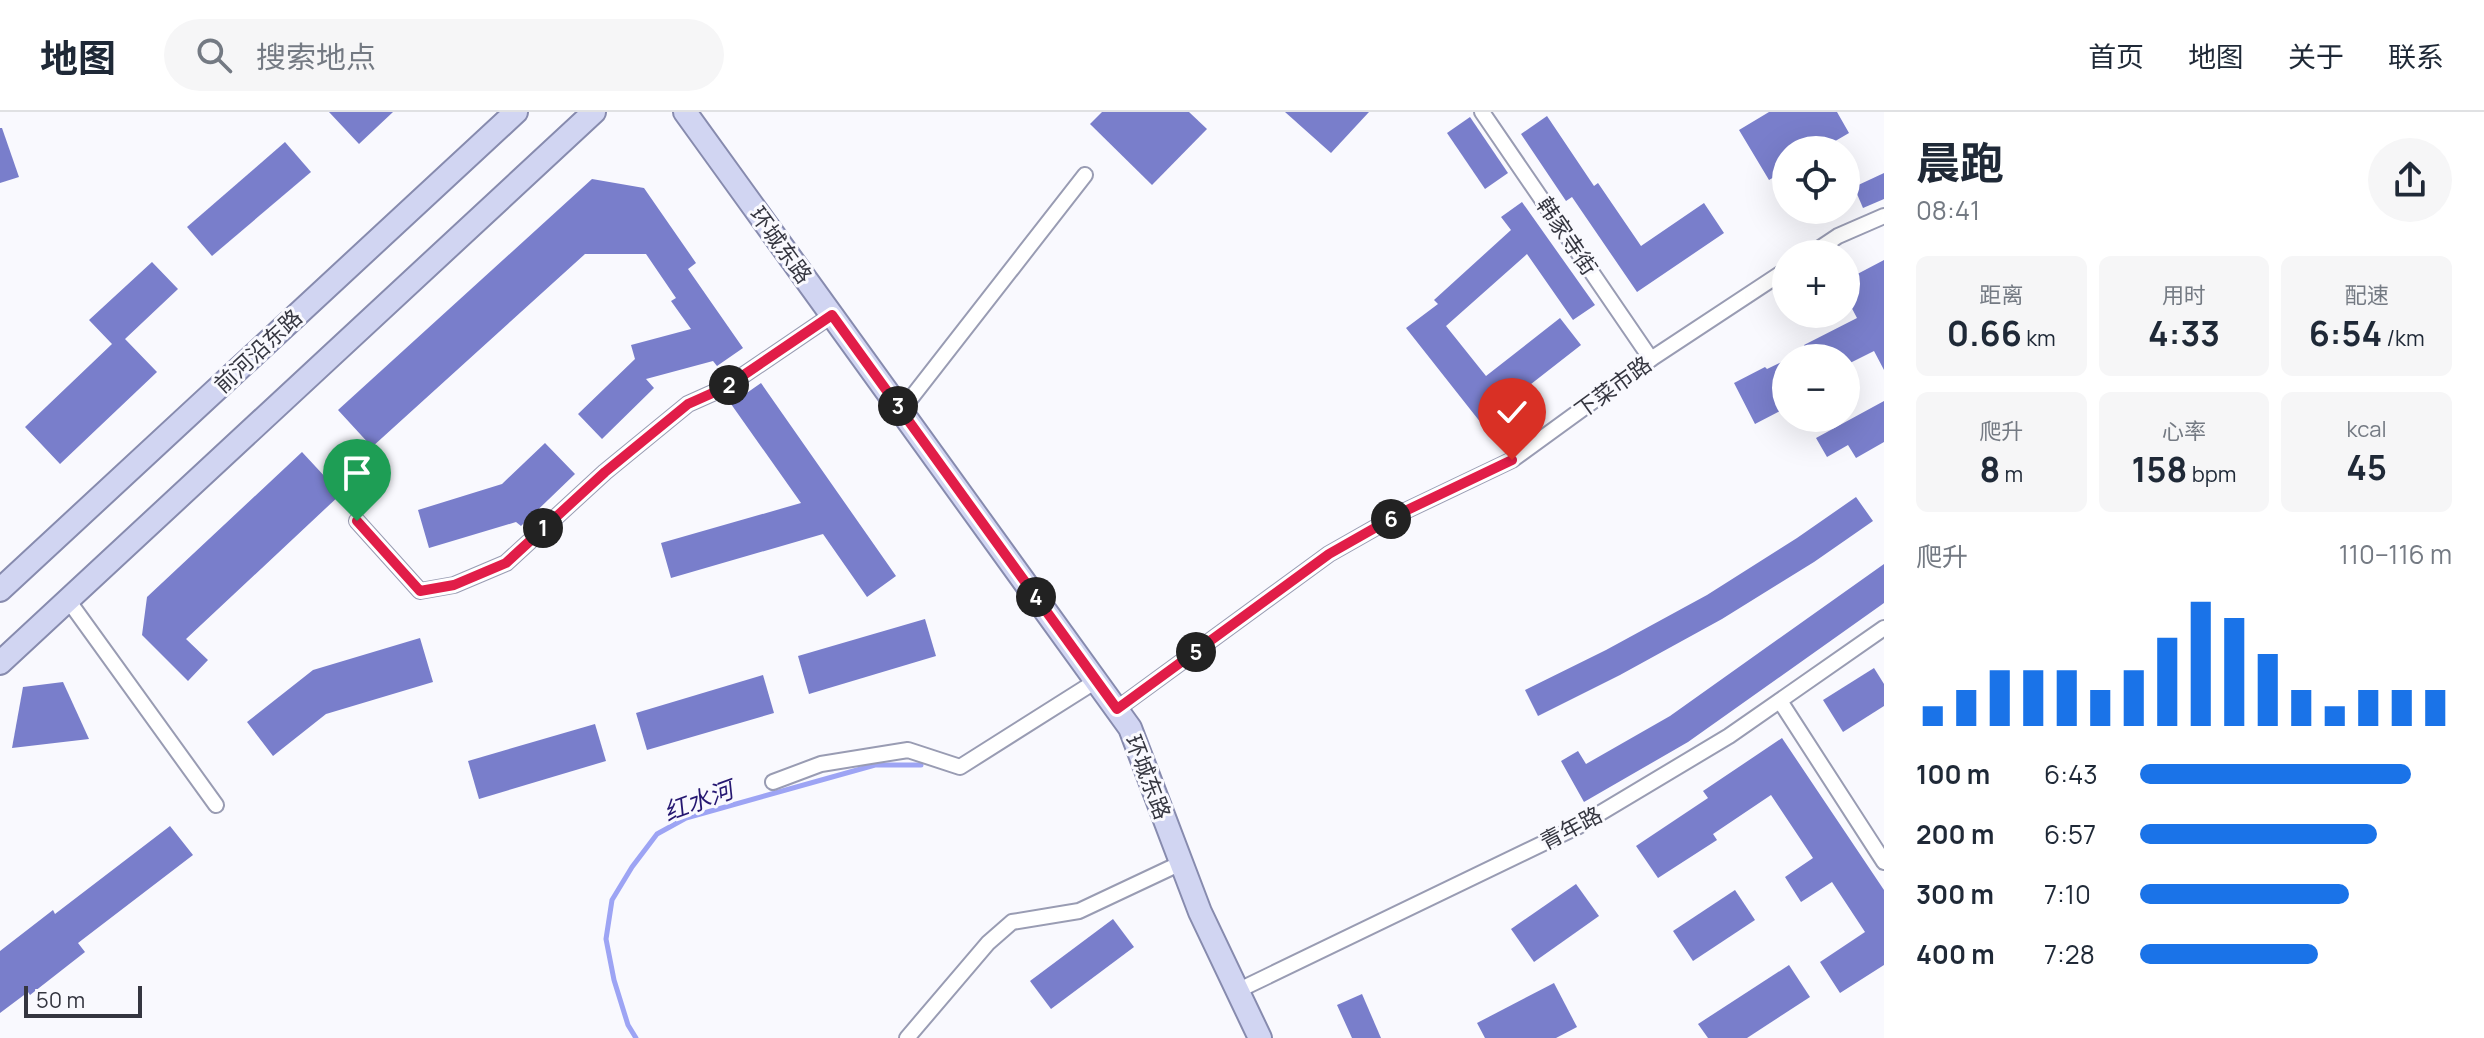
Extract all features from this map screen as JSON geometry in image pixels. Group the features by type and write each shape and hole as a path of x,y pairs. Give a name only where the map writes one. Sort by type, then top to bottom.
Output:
{"main road":[{"name":"前河沿东路","path":"0,590 516,112"},
{"path":"0,663 594,112"},
{"name":"环城东路","path":"685,112 1130,728 1200,912 1260,1038"}],"street":[{"name":"韩家寺街","path":"1482,112 1651,359"},
{"path":"901,411 1085,175"},
{"path":"1832,240 1884,216"},
{"name":"下菜市路","path":"1117,709 1329,554 1403,512 1512,460 1651,359 1772,279"},
{"path":"357,521 420,591 454,585 506,563 605,472 688,404 726,387 832,315"},
{"path":"68,600 216,805"},
{"name":"青年路","path":"1237,991 1577,827 1729,736 1884,628"},
{"path":"773,782 821,764 908,750 960,767 1096,681"},
{"path":"1780,701 1884,862"},
{"path":"907,1038 988,943 1012,922 1079,911 1181,863"}],"building":[{"path":"329,112 393,112 359,144"},
{"path":"1102,112 1189,112 1207,129 1152,185 1090,124"},
{"path":"1285,112 1369,112 1331,153"},
{"path":"1769,112 1837,112 1849,133 1844,136 1772,136 1772,178 1769,180 1739,130"},
{"path":"1547,116 1594,186 1598,183 1641,246 1704,203 1724,233 1637,292 1572,197 1566,201 1521,134"},
{"path":"1470,117 1508,173 1485,189 1447,133"},
{"path":"0,128 19,177 0,183"},
{"path":"285,142 311,172 212,256 187,227"},
{"path":"1884,173 1884,199 1863,208 1860,184"},
{"path":"592,179 644,188 696,263 688,269 743,348 717,366 713,361 646,379 654,388 602,439 578,414 635,359 631,345 691,329 671,301 676,298 646,254 585,254 372,447 338,410"},
{"path":"1522,202 1595,305 1573,320 1527,254 1446,326 1486,376 1560,318 1581,345 1481,423 1406,328 1438,304 1434,300 1511,230 1501,217"},
{"path":"1884,260 1884,370 1874,351 1860,358 1860,344 1806,344 1837,328 1860,328 1860,273"},
{"path":"152,262 178,289 125,339 157,372 60,464 25,427 112,344 89,320"},
{"path":"1765,367 1772,367 1772,415 1755,424 1734,383"},
{"path":"761,383 896,576 867,597 823,534 671,578 661,543 801,503 731,404"},
{"path":"1884,401 1884,442 1856,458 1848,445 1827,457 1816,438 1827,432 1860,432 1860,414"},
{"path":"545,443 575,474 521,526 516,522 429,548 418,510 502,484"},
{"path":"302,452 341,494 186,639 208,660 188,681 142,635 147,597"},
{"path":"1856,497 1873,521 1814,562 1722,619 1538,716 1525,690 1707,595"},
{"path":"1884,564 1884,603 1688,742 1584,802 1561,761 1578,751 1586,764 1670,716"},
{"path":"925,619 936,656 809,694 798,656"},
{"path":"420,638 433,682 326,714 273,756 247,722 313,670"},
{"path":"1874,668 1884,684 1884,706 1843,732 1823,700"},
{"path":"763,675 774,713 647,750 636,713"},
{"path":"63,682 89,739 12,748 23,687"},
{"path":"595,724 606,761 479,799 468,761"},
{"path":"1782,738 1884,890 1884,965 1840,993 1820,962 1865,932 1832,882 1801,902 1785,877 1813,858 1771,795 1713,834 1717,840 1658,878 1636,846 1708,798 1703,791"},
{"path":"170,826 193,855 78,943 85,952 30,995 28,992 0,1013 0,951 53,910 55,914"},
{"path":"1576,884 1599,916 1534,962 1511,929"},
{"path":"1735,890 1755,920 1693,961 1673,931"},
{"path":"1113,919 1134,947 1051,1009 1030,981"},
{"path":"1789,965 1810,997 1747,1038 1708,1038 1698,1024"},
{"path":"1554,983 1577,1027 1556,1038 1485,1038 1477,1023"},
{"path":"1362,994 1381,1038 1352,1038 1337,1005"}],"waterway":[{"name":"红水河","path":"636,1038 628,1025 614,980 606,939 612,900 657,834 686,818 875,765 921,765"}],"route":[{"path":"357,521 420,591 454,585 506,563 605,472 688,404 726,387 832,315 1117,709 1329,554 1403,512 1512,460"}]}
